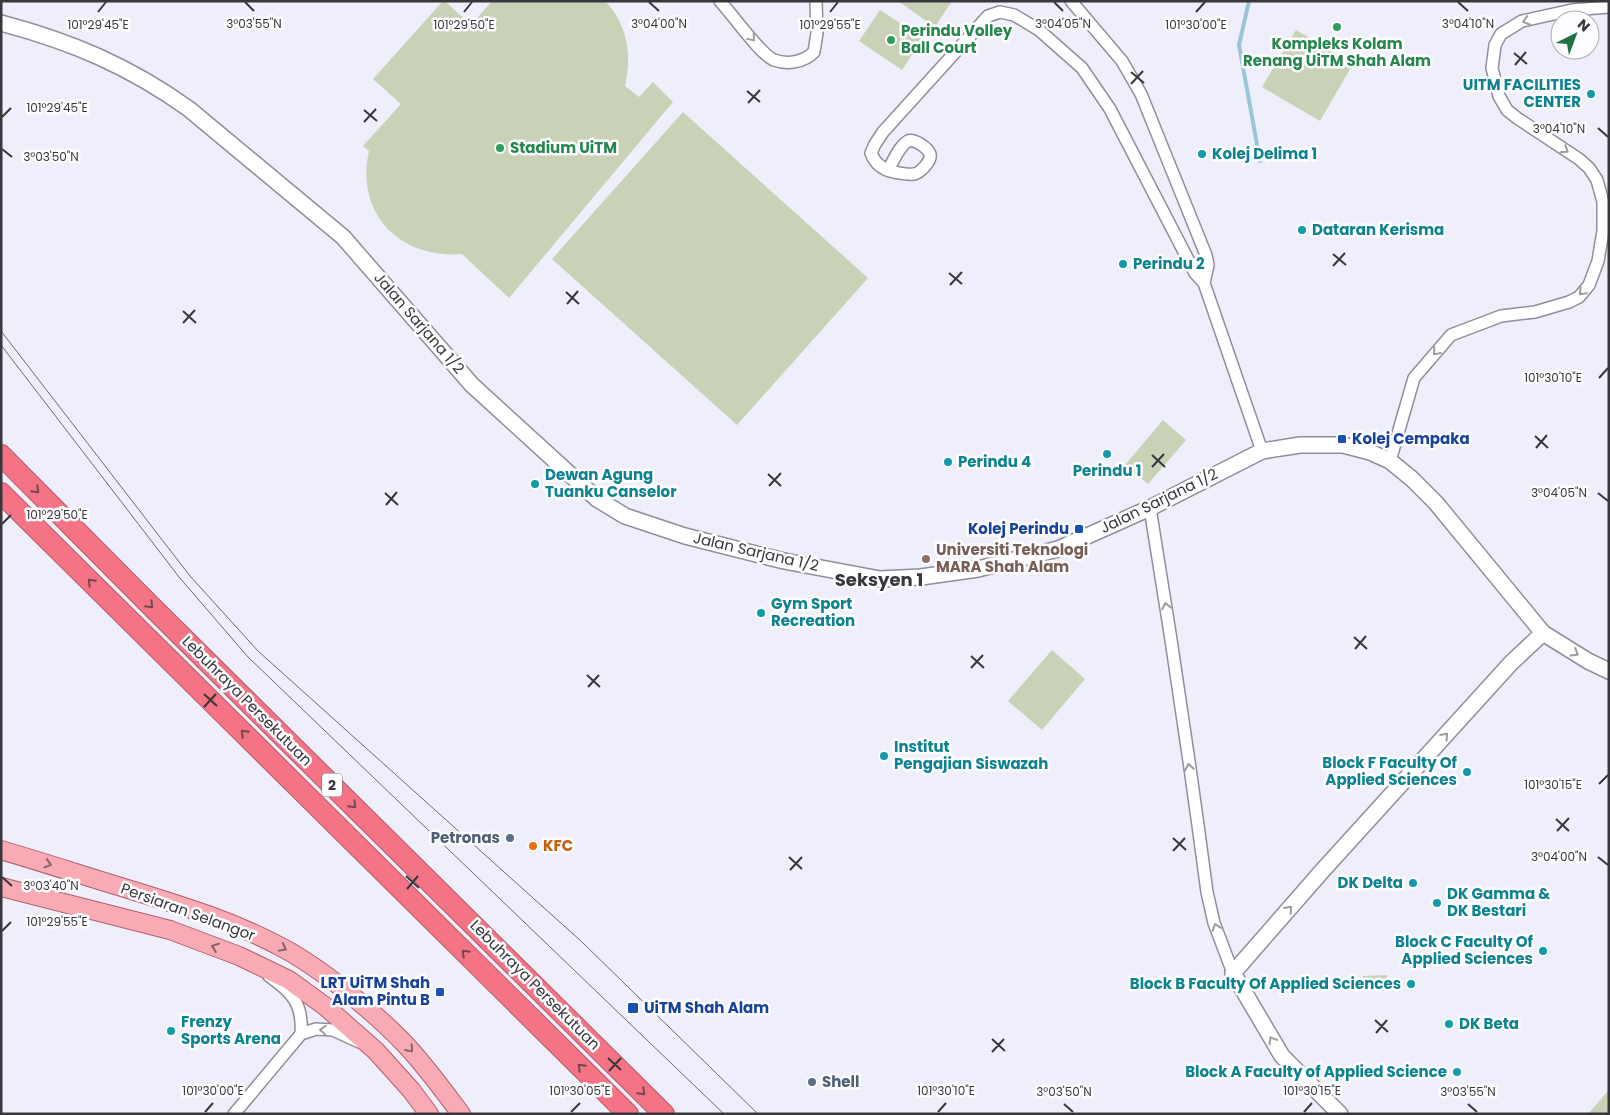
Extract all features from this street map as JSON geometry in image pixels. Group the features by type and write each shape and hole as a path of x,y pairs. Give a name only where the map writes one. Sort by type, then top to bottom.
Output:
{"highway":[{"name":"Lebuhraya Persekutuan","path":"1,455 664,1114"},
{"name":"Lebuhraya Persekutuan","path":"1,493 628,1114"}],"main road":[{"name":"Persiaran Selangor","path":"1,850 170,902 232,924 284,948 324,975 370,1011 404,1043 461,1114"},
{"name":"Persiaran Selangor","path":"1,887 170,930 239,956 289,980 326,1007 376,1051 411,1090 429,1114"}],"street":[{"path":"720,1 772,60 784,62 802,61 814,52 817,33 816,1"},
{"path":"1071,1 1122,61 1141,94 1206,255 1208,265 1204,282"},
{"path":"1390,461 1414,378 1450,336 1501,316 1535,312 1569,302 1579,297 1589,285 1598,261 1603,231 1603,202 1597,180 1589,168 1578,159 1507,110 1499,96 1492,68 1495,45 1501,34 1522,21 1572,10 1609,7"},
{"path":"888,170 878,165 871,154 883,132 988,16 1000,12 1014,15 1039,30 1082,68 1110,109 1195,273 1204,282 1262,451"},
{"name":"Jalan Sarjana 1/2","path":"1,23 45,34 82,48 162,90 188,109 343,237 472,385 597,499 625,516 685,536 784,561 880,579 921,577 978,569 1058,549 1150,508 1262,451 1300,445 1343,445 1370,452 1390,461 1412,479 1432,498 1544,633 1588,661 1609,671"},
{"path":"1150,508 1168,618 1207,892 1214,923 1233,973 1282,1056 1340,1114"},
{"path":"1233,973 1323,870 1511,663 1544,633"},
{"path":"239,956 272,978 292,996 300,1010 301,1034"},
{"path":"234,1114 301,1034 316,1029 333,1030 376,1051"}],"green space":[{"name":"Stadium UiTM","path":"443,1 471,25 492,1 605,1 619,20 626,41 628,63 625,86 639,97 653,82 673,102 509,298 462,254 440,254 419,249 402,240 387,228 376,213 369,194 366,174 369,151 363,146 401,104 373,79"},
{"path":"898,1 952,1 935,27"},
{"name":"Perindu Volley Ball Court","path":"880,10 923,38 902,70 859,41"},
{"path":"1296,30 1353,64 1320,121 1262,87"},
{"path":"683,112 868,278 737,425 552,259"},
{"path":"1163,420 1186,440 1148,484 1125,465"},
{"path":"1052,650 1085,679 1042,730 1008,701"},
{"path":"1387,975 1387,990 1363,991 1363,976"},
{"path":"1609,1090 1609,1114 1588,1114"}],"waterway":[{"path":"1249,1 1239,45 1260,161"}],"tram line":[{"path":"1,331 190,576 258,651 582,942 758,1114"},
{"path":"1,345 179,577 248,657 724,1114"}],"place":[{"name":"Kompleks Kolam Renang UiTM Shah Alam","path":"1337,27"},
{"name":"Perindu Volley Ball Court","path":"891,40"},
{"name":"UITM FACILITIES CENTER","path":"1591,94"},
{"name":"Stadium UiTM","path":"500,148"},
{"name":"Kolej Delima 1","path":"1202,154"},
{"name":"Dataran Kerisma","path":"1302,230"},
{"name":"Perindu 2","path":"1123,264"},
{"name":"Kolej Cempaka","path":"1342,439"},
{"name":"Perindu 1","path":"1107,454"},
{"name":"Perindu 4","path":"948,462"},
{"name":"Dewan Agung Tuanku Canselor","path":"535,484"},
{"name":"Kolej Perindu","path":"1079,529"},
{"name":"Universiti Teknologi MARA Shah Alam","path":"926,559"},
{"name":"Gym Sport Recreation","path":"761,613"},
{"name":"Institut Pengajian Siswazah","path":"884,756"},
{"name":"Block F Faculty Of Applied Sciences","path":"1467,772"},
{"name":"Petronas","path":"510,838"},
{"name":"KFC","path":"533,846"},
{"name":"DK Delta","path":"1413,883"},
{"name":"DK Gamma & DK Bestari","path":"1437,903"},
{"name":"Block C Faculty Of Applied Sciences","path":"1543,951"},
{"name":"Block B Faculty Of Applied Sciences","path":"1411,984"},
{"name":"LRT UiTM Shah Alam Pintu B","path":"440,992"},
{"name":"UiTM Shah Alam","path":"633,1008"},
{"name":"DK Beta","path":"1449,1024"},
{"name":"Frenzy Sports Arena","path":"171,1031"},
{"name":"Block A Faculty of Applied Science","path":"1457,1072"},
{"name":"Shell","path":"812,1082"}],"district":[{"name":"Seksyen 1","path":"879,580"}]}
